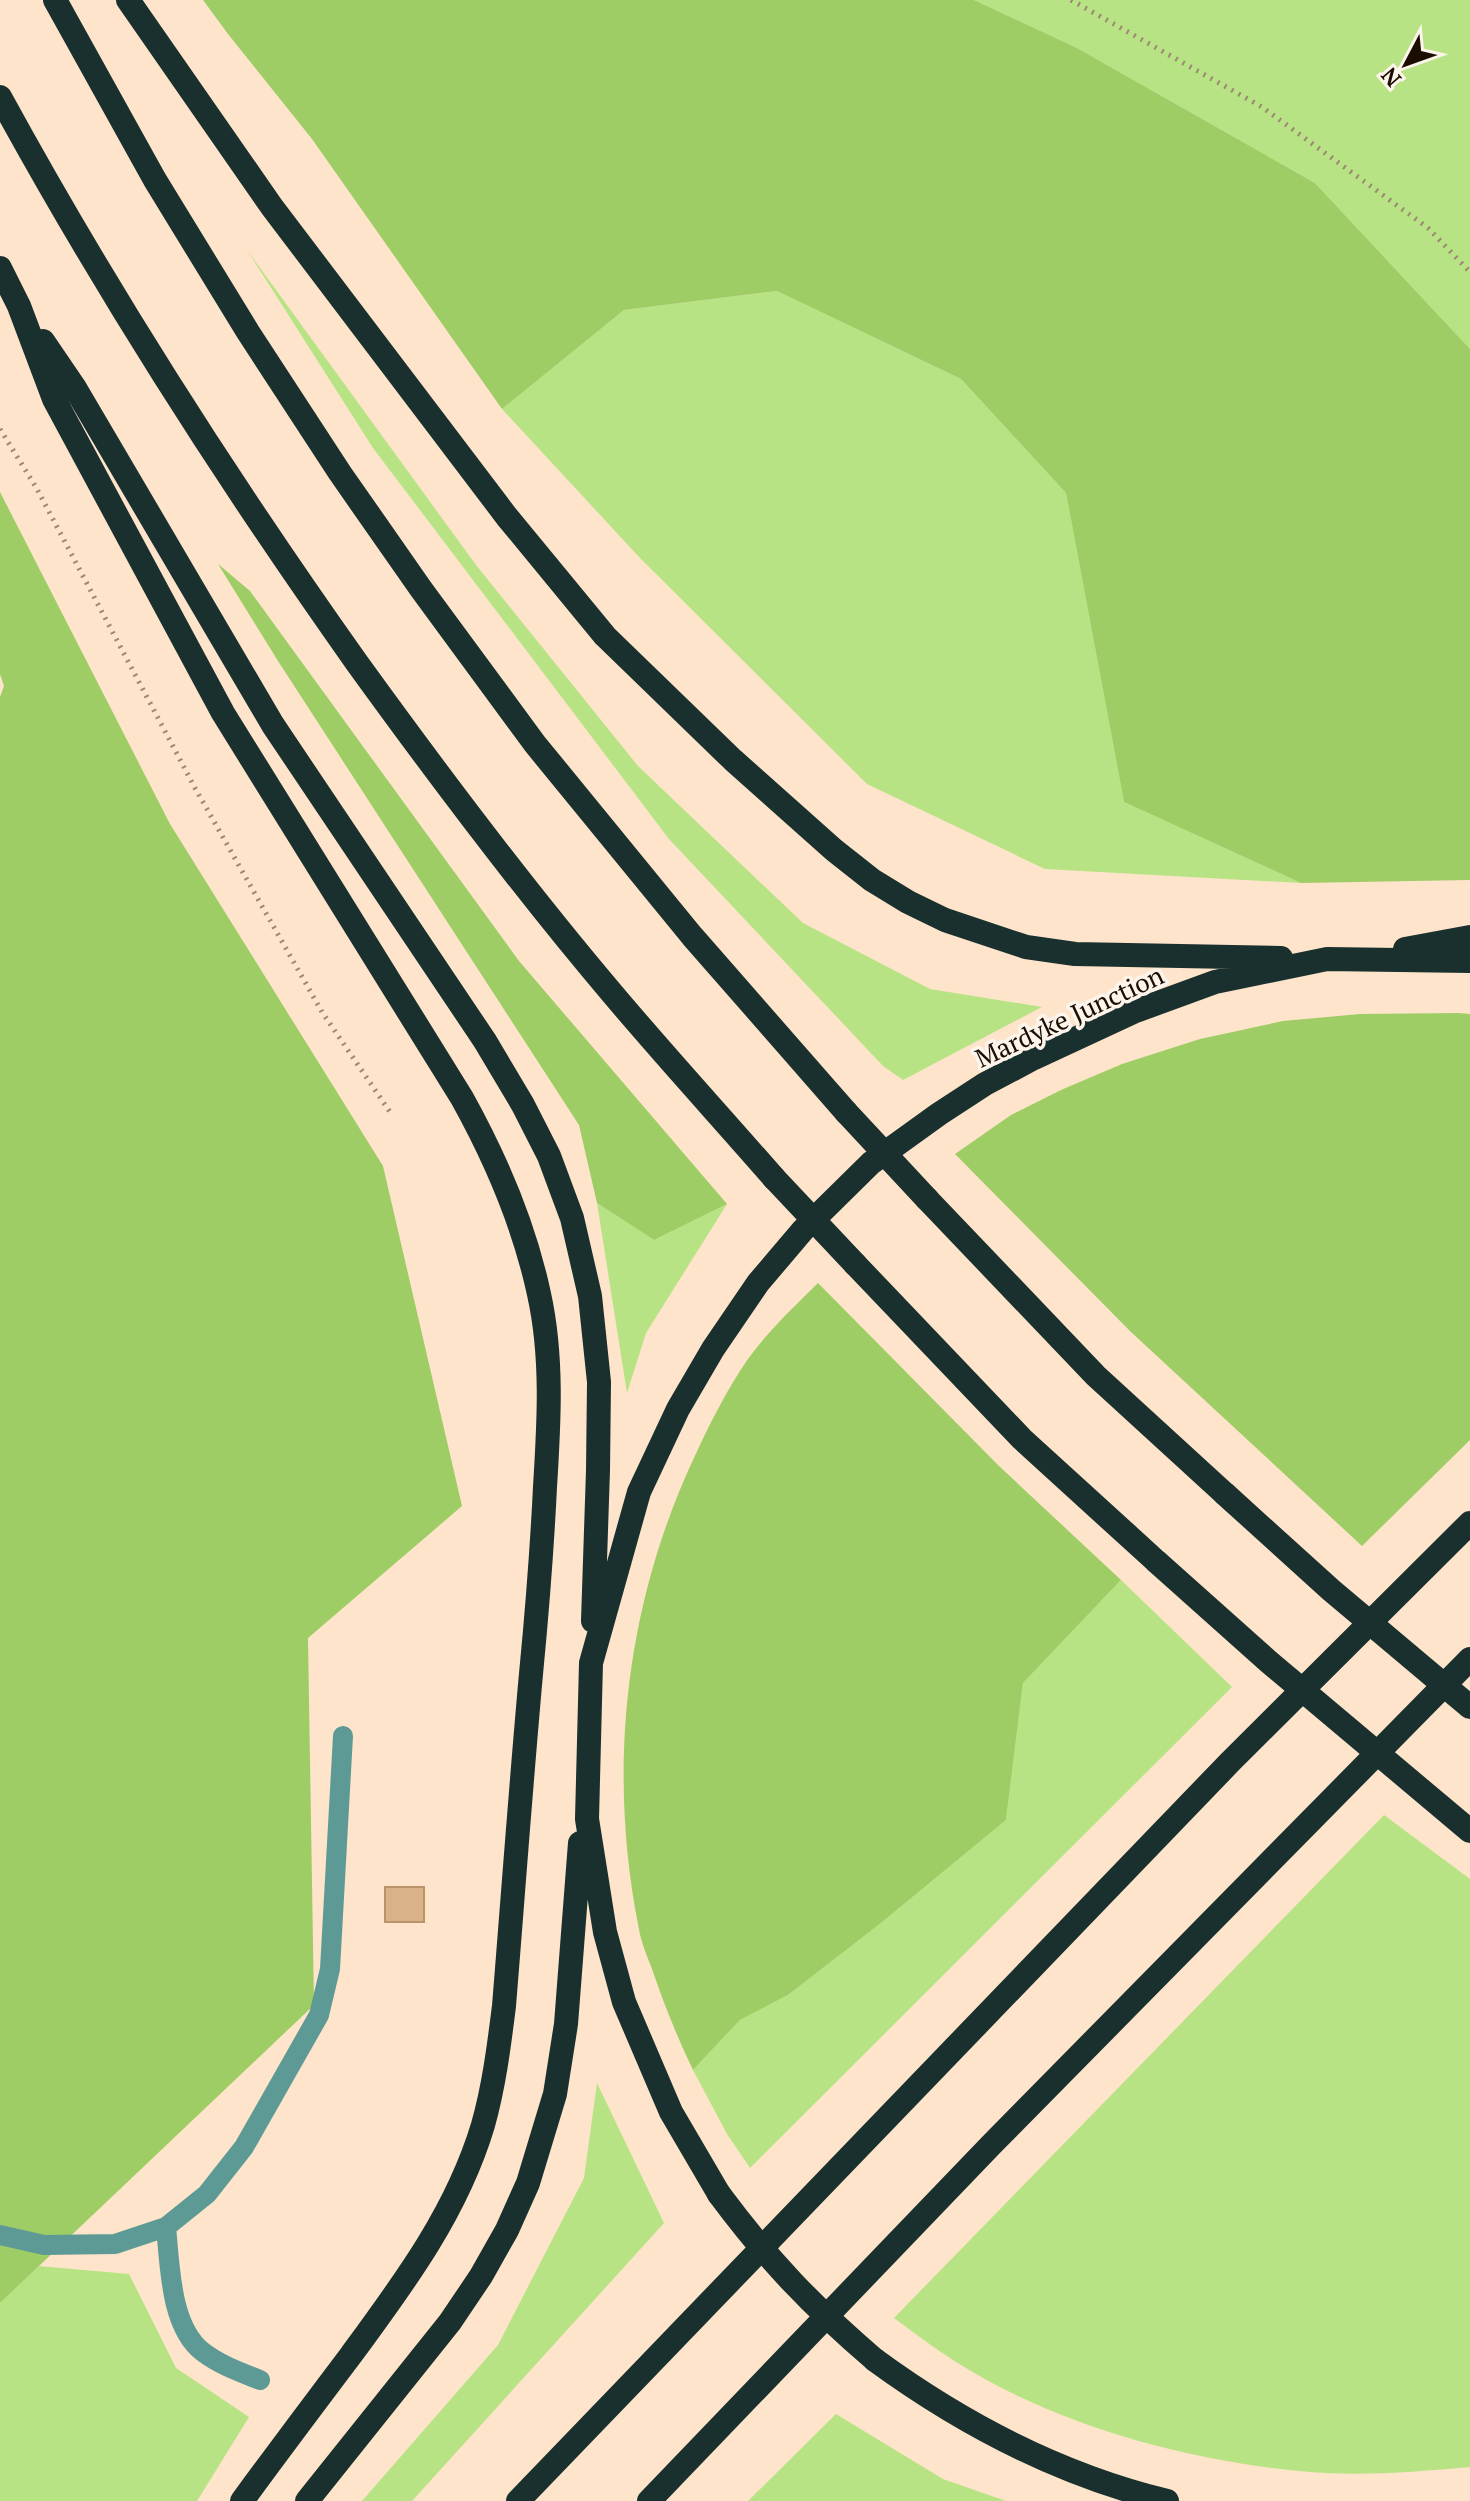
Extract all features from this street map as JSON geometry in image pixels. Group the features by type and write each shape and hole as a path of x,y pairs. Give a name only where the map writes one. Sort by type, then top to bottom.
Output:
{"highway":[{"path":"55,0 155,180 248,332 340,473 535,744 692,936 846,1112 1096,1376 1331,1590 1470,1707"},
{"path":"128,0 280,219 507,517 605,636 733,760 834,850 872,880 908,902 945,920 1026,947 1075,954 1327,959"},
{"path":"0,97 111,290 308,594 506,862 610,991 774,1178 1022,1439 1280,1672 1470,1831"},
{"path":"0,268 19,306 54,399 223,713 488,1144 525,1237 539,1296 547,1353 549,1422 539,1599 504,2006 496,2070 483,2125 463,2180 405,2282 242,2501"},
{"path":"19,306 75,388 273,725 485,1041 549,1156 572,1218 590,1296 599,1382 591,1663"},
{"path":"1359,958 1470,937"},
{"name":"Mardyke Junction","path":"1167,2501 1068,2470 992,2436 912,2387 828,2320 788,2281 719,2194 671,2112 624,2002 605,1932 587,1819 591,1663 639,1492 678,1409 713,1349 758,1283 803,1230 871,1163 985,1084 1034,1058 1133,1012 1215,982 1327,959 1470,961"},
{"path":"518,2501 1230,1762 1470,1523"},
{"path":"649,2501 991,2145 1470,1659"},
{"path":"307,2501 450,2322 507,2230 528,2183 555,2094 566,2024 588,1745"}],"lane":[{"path":"0,2235 44,2245 115,2244 166,2227 207,2194 244,2147 319,2015 330,1969 343,1736"},
{"path":"166,2227 174,2298 184,2327 200,2350 227,2368 260,2380"}],"path":[{"path":"1071,0 1262,107 1428,228 1470,272"},
{"path":"0,429 37,489 195,788 322,1012 390,1112"}],"green space":[{"path":"203,0 974,0 1077,48 1315,183 1470,349 1470,880 1301,883 1124,802 1066,493 961,379 777,291 624,310 502,409 312,139"},
{"path":"974,0 1470,0 1470,349 1315,183 1077,48"},
{"path":"247,250 476,565 638,766 803,923 930,989 1042,1007 903,1080 883,1066 669,839 373,448"},
{"path":"777,291 961,379 1066,493 1124,802 1301,883 1045,869 867,784 640,558 502,409 624,310"},
{"path":"0,492 170,824 383,1166 462,1506 308,1638 314,2005 0,2303 0,697 4,686 0,674"},
{"path":"218,564 250,591 519,961 727,1204 654,1240 597,1203 579,1125"},
{"path":"1360,1014 1470,1014 1470,1440 1362,1546 1131,1332 955,1154 1011,1115 1061,1090 1122,1064 1200,1039 1283,1021"},
{"path":"597,1203 654,1240 727,1204 646,1333 627,1393"},
{"path":"818,1283 999,1466 1121,1580 1023,1683 1006,1820 788,1995 740,2020 693,2070 671,2020 639,1929 629,1869 624,1810 628,1690 651,1573 693,1460 732,1383 748,1359"},
{"path":"1121,1580 1232,1687 750,2168 727,2134 693,2070 740,2020 788,1995 1006,1820 1023,1683"},
{"path":"1384,1815 1470,1879 1470,2467 1385,2473 1320,2473 1209,2458 1164,2448 1076,2421 1033,2403 953,2360 894,2318"},
{"path":"597,2083 664,2223 412,2501 362,2501 498,2345 584,2178"},
{"path":"39,2266 129,2274 176,2368 249,2417 197,2501 0,2501 0,2303"},
{"path":"836,2414 943,2479 1006,2501 748,2501"}],"building":[{"path":"385,1887 424,1887 424,1922 385,1922"}]}
